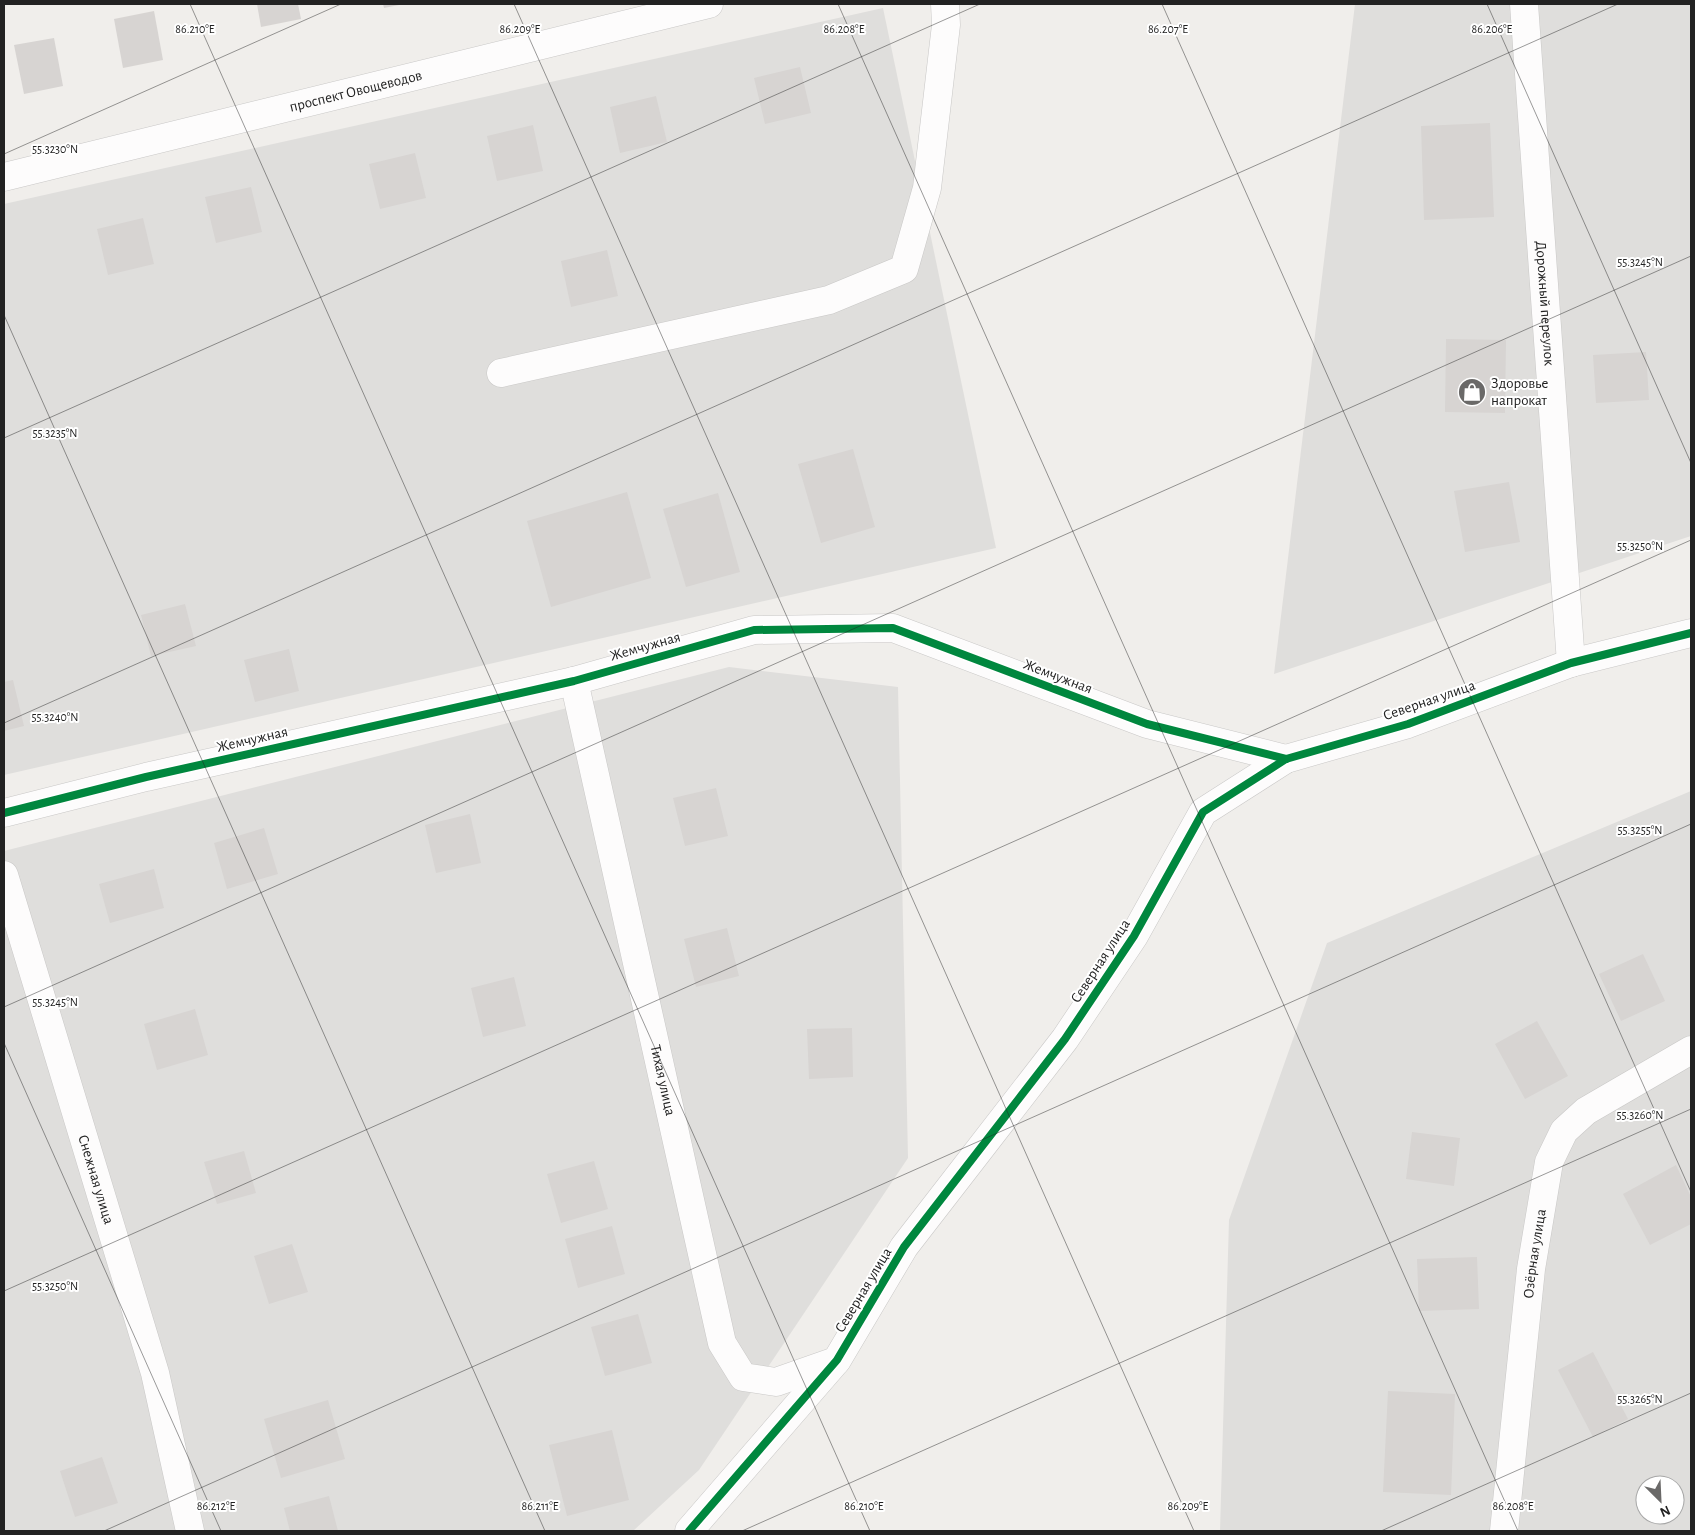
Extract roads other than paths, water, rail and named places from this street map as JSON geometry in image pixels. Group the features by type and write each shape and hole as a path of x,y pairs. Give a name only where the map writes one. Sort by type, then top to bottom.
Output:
{"street":[{"name":"проспект Овощеводов","path":"4,177 709,4"},
{"path":"501,373 829,300 904,269 927,188 946,25 945,4"},
{"name":"Дорожный переулок","path":"1524,4 1571,663"},
{"name":"Жемчужная","path":"4,814 156,775 574,681 754,630 892,628 1147,724 1286,758"},
{"name":"Северная улица","path":"688,1531 837,1360 904,1247 1065,1039 1134,936 1203,812 1286,758 1408,724 1571,663 1691,633"},
{"name":"Тихая улица","path":"574,681 722,1343 743,1377 776,1382 837,1360"},
{"name":"Снежная улица","path":"4,874 155,1374 190,1531"},
{"name":"Озёрная улица","path":"1504,1531 1531,1269 1549,1162 1564,1131 1586,1111 1691,1050"}],"place":[{"name":"Здоровье напрокат","path":"1472,392"}]}
